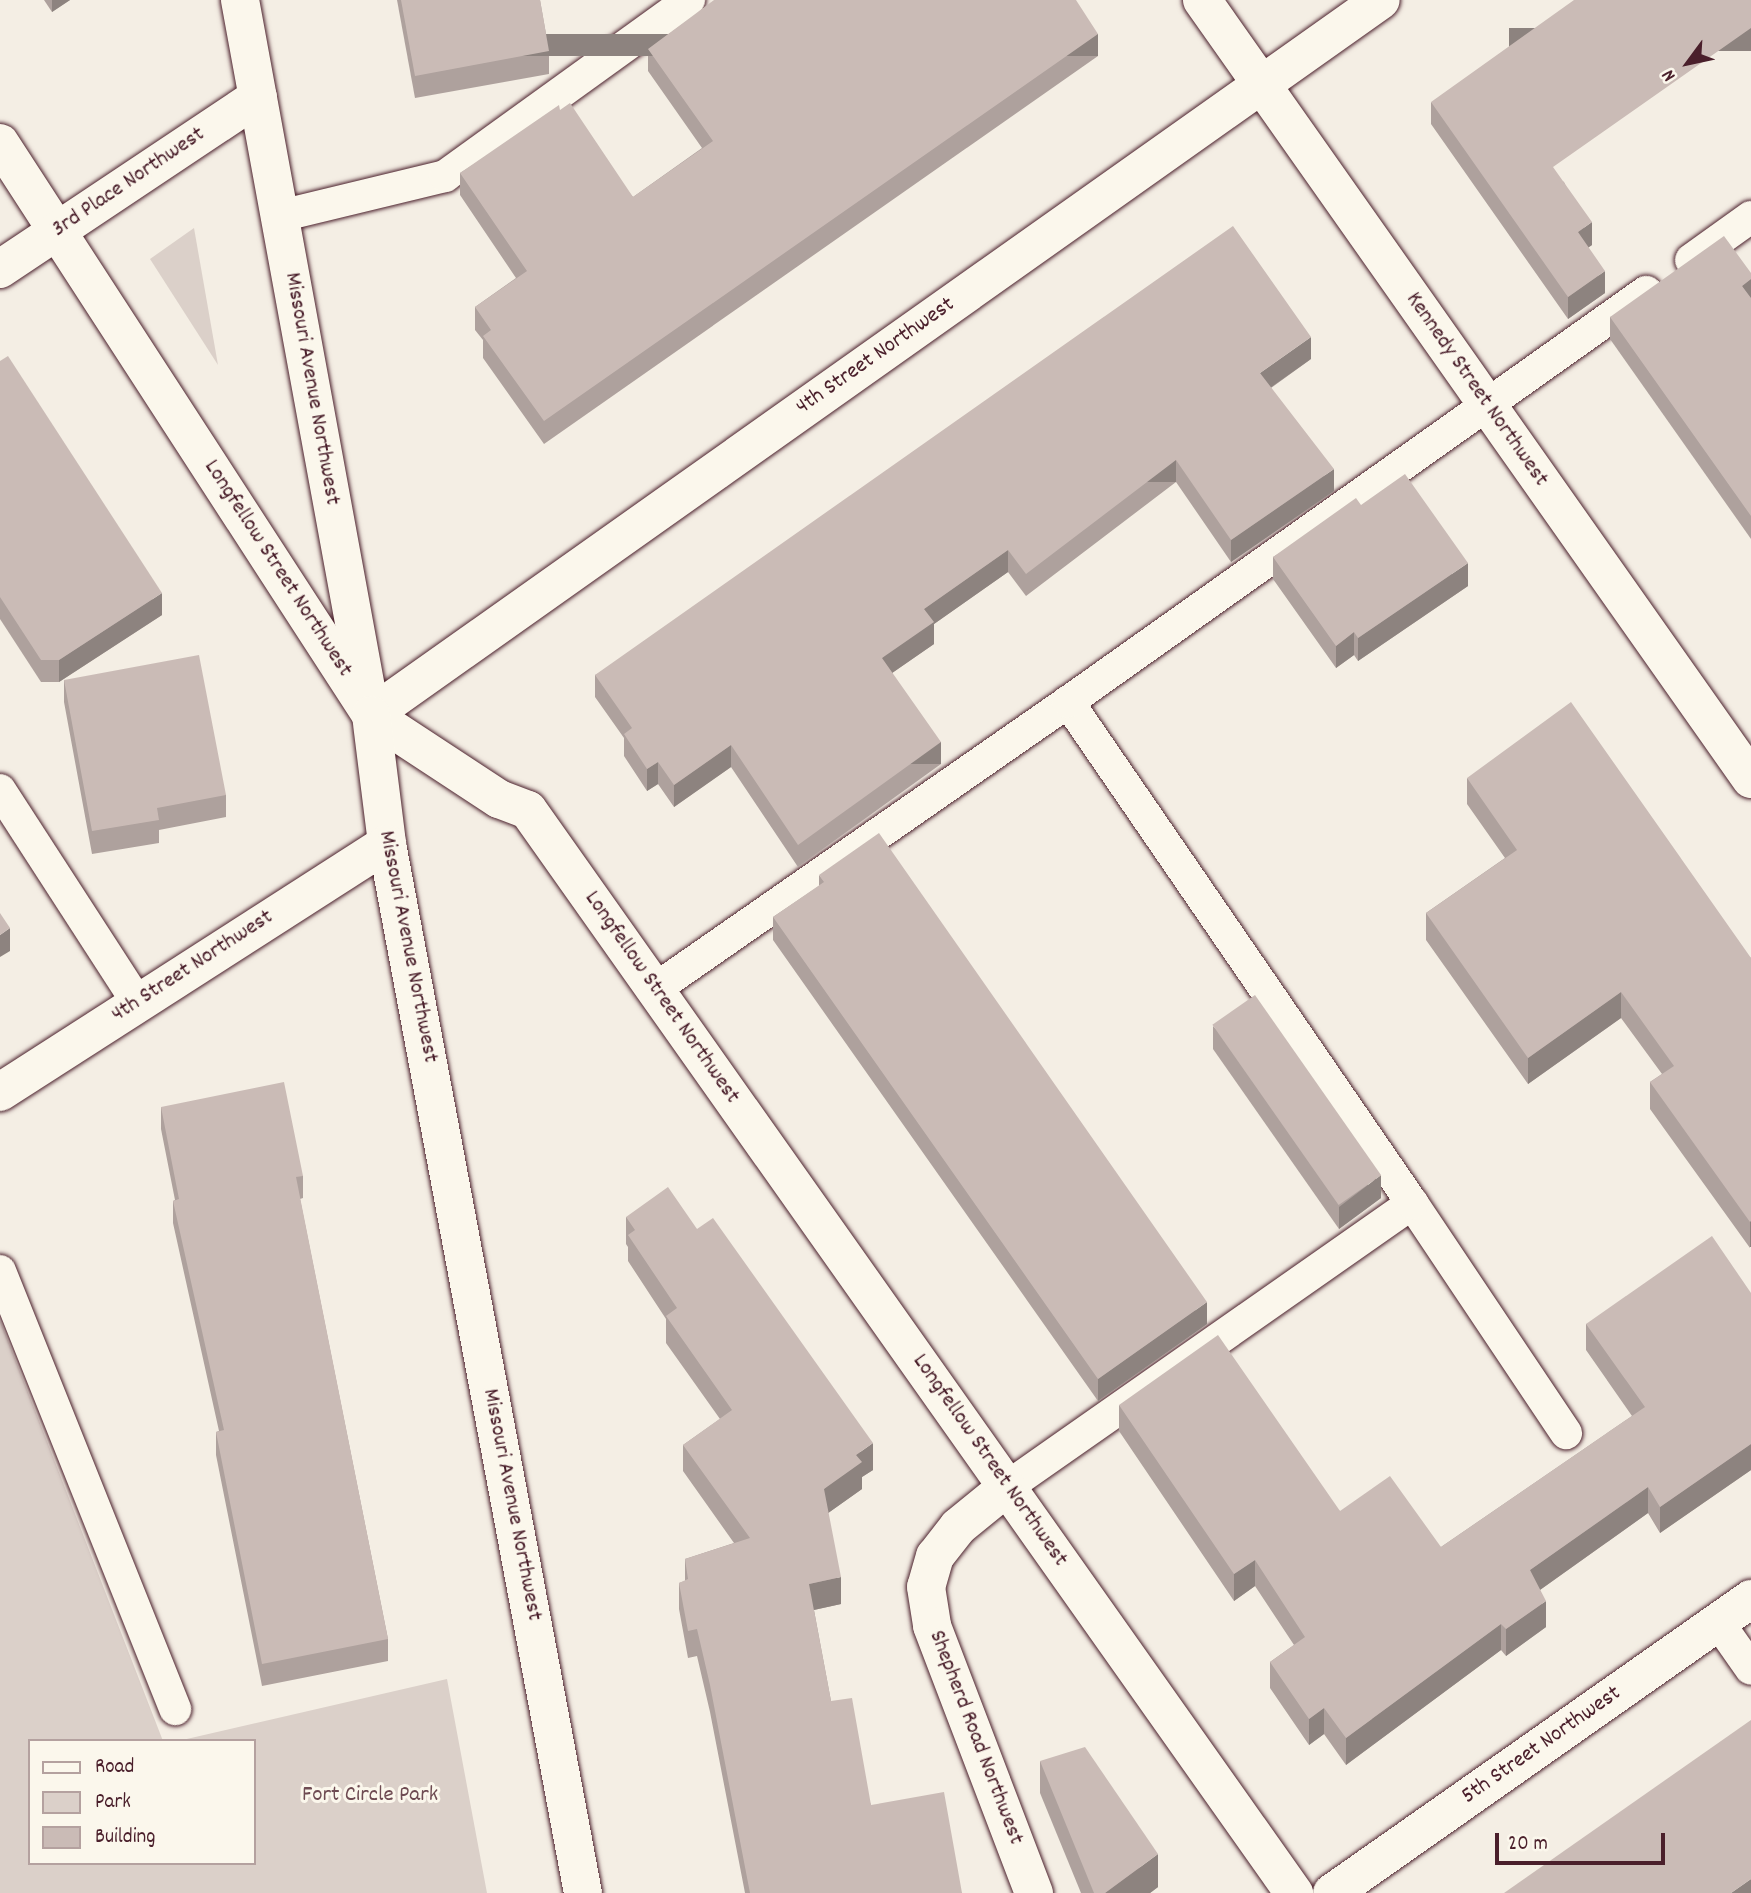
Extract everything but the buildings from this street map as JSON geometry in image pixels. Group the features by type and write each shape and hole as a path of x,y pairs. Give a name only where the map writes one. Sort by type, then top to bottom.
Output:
{"street":[{"name":"Missouri Avenue Northwest","path":"240,0 371,715 387,844 583,1893"},
{"name":"Kennedy Street Northwest","path":"1202,0 1751,779"},
{"name":"4th Street Northwest","path":"371,715 1381,0"},
{"name":"3rd Place Northwest","path":"0,269 258,97"},
{"name":"Longfellow Street Northwest","path":"0,143 371,715 499,799 528,810 1294,1893"},
{"name":"4th Street Northwest","path":"0,1092 387,844"},
{"name":"Shepherd Road Northwest","path":"1007,1487 958,1527 935,1556 926,1587 932,1626 1034,1893"},
{"name":"5th Street Northwest","path":"1332,1893 1751,1599"}],"lane":[{"path":"280,216 445,176 679,3"},
{"path":"655,989 1068,702 1751,217"},
{"path":"1068,702 1412,1203 1566,1433"},
{"path":"0,790 137,1002"},
{"path":"1007,1487 1412,1203"},
{"path":"0,1271 175,1709"},
{"path":"1718,1622 1751,1669"}],"green space":[{"path":"194,228 218,365 150,259"},
{"name":"Fort Circle Park","path":"0,1320 162,1739 28,1739 28,1865 256,1865 256,1739 187,1739 447,1679 487,1893 0,1893"}]}
